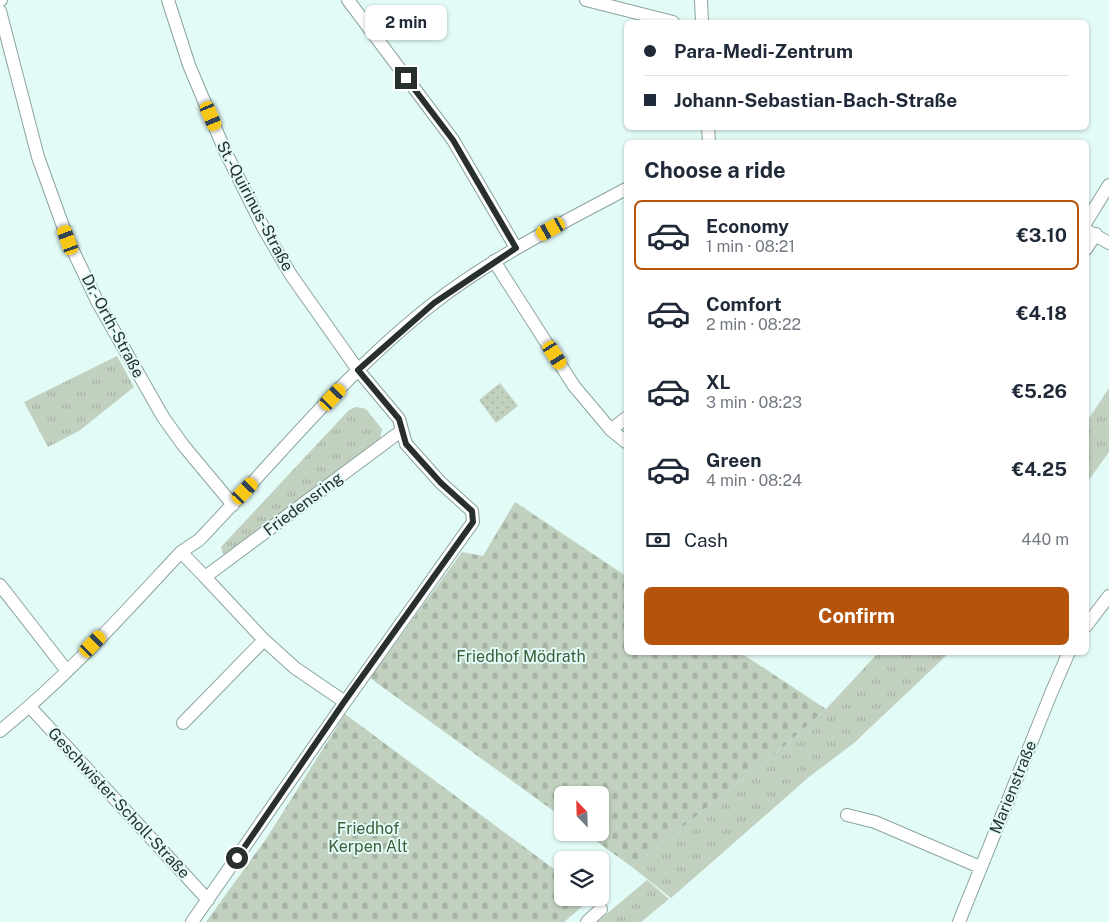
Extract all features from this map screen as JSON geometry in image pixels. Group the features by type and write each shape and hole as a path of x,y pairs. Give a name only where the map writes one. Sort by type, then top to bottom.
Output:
{"street":[{"name":"St.-Quirinus-Straße","path":"168,0 189,65 225,150 264,229 291,275 358,370 399,419 401,432 406,444 441,483 472,511 473,522 344,702"},
{"path":"348,0 453,140 516,248"},
{"path":"586,0 665,20"},
{"path":"701,0 702,20"},
{"name":"Dr.-Orth-Straße","path":"0,11 38,157 68,240 97,301 163,417 233,505"},
{"path":"1089,217 1109,185"},
{"path":"0,731 30,707 67,671 181,552 199,540 358,370 434,303 494,261 624,190"},
{"path":"1091,232 1109,242"},
{"path":"494,261 574,386 611,430 624,440"},
{"path":"611,430 624,420"},
{"name":"Friedensring","path":"205,577 401,432"},
{"path":"181,552 264,640 295,668 344,702 192,922"},
{"path":"0,585 67,671"},
{"path":"1089,622 1109,596"},
{"path":"183,723 264,640"},
{"name":"Marienstraße","path":"959,922 980,866 1069,655"},
{"name":"Geschwister-Scholl-Straße","path":"30,707 208,900"},
{"path":"847,815 875,822 980,866"},
{"path":"587,922 601,909"}],"green space":[{"path":"117,356 134,387 79,431 48,447 24,402"},
{"path":"500,383 518,406 496,423 479,400"},
{"path":"1109,388 1109,452 1089,480 1089,418"},
{"path":"356,407 366,409 382,429 380,439 226,555 223,554 221,547 349,410"},
{"name":"Friedhof Mödrath","path":"515,502 624,575 624,655 744,655 826,709 782,748 632,867 596,841 609,841 609,786 554,786 554,811 370,678 462,552 483,556"},
{"path":"876,655 947,655 854,743 809,777 671,898 632,867 782,748 826,709"},
{"name":"Friedhof Kerpen Alt","path":"345,714 554,869 554,906 583,906 564,922 206,922 266,839"},
{"path":"647,880 669,899 641,922 597,922"}],"route":[{"path":"237,858 344,702 473,522 472,511 441,483 406,444 401,432 399,419 358,370 434,303 516,248 453,140 406,78"}]}
